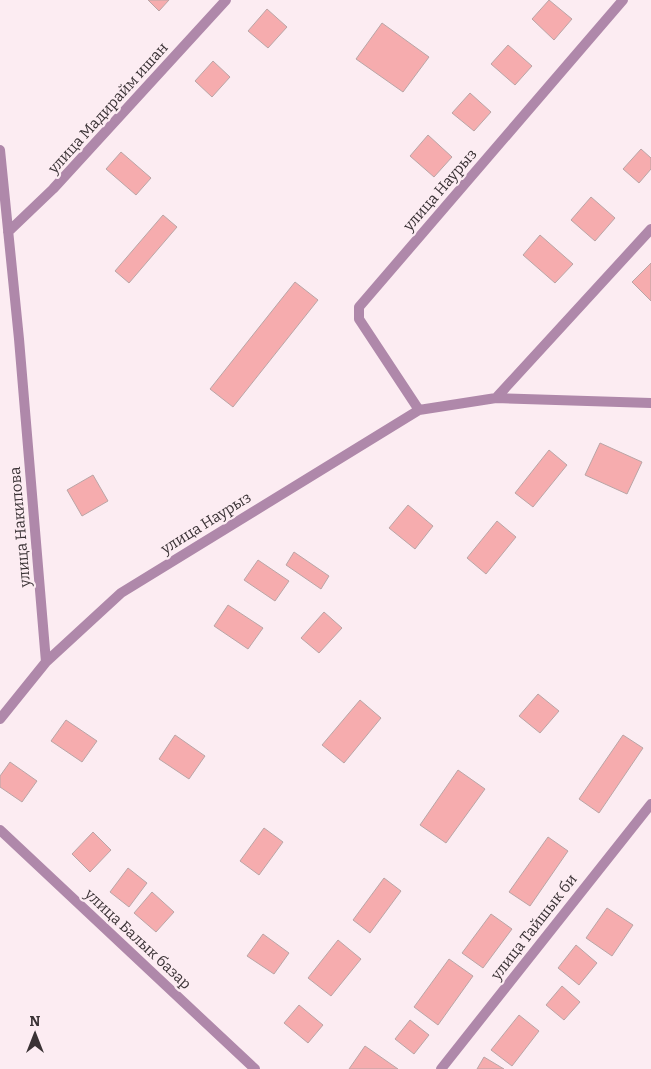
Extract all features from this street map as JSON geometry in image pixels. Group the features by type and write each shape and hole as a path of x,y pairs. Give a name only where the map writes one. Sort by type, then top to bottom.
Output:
{"street":[{"name":"улица Мадирайм ишан","path":"8,232 53,190 226,0"},
{"name":"улица Наурыз","path":"419,410 359,319 359,307 623,0"},
{"name":"улица Накипова","path":"0,150 19,339 46,662"},
{"path":"496,398 651,229"},
{"name":"улица Наурыз","path":"46,662 121,593 419,410 496,398 651,403"},
{"path":"0,719 46,662"},
{"name":"улица Тайшык би","path":"441,1069 651,804"},
{"name":"улица Балык базар","path":"0,830 255,1069"}],"building":[{"path":"148,0 169,0 159,11"},
{"path":"549,0 572,19 554,40 532,19"},
{"path":"267,9 287,27 268,48 248,31"},
{"path":"382,23 429,57 403,92 356,59"},
{"path":"508,45 532,66 515,85 491,64"},
{"path":"213,61 230,77 212,97 195,81"},
{"path":"470,93 491,112 474,131 452,113"},
{"path":"428,135 452,157 434,177 410,156"},
{"path":"641,149 651,158 651,169 639,183 623,169"},
{"path":"121,152 151,178 136,195 106,169"},
{"path":"591,197 615,218 595,241 571,220"},
{"path":"163,215 177,227 129,283 115,271"},
{"path":"540,235 573,264 555,283 523,255"},
{"path":"651,263 651,301 632,282"},
{"path":"295,282 318,300 233,407 210,389"},
{"path":"600,443 642,462 627,494 585,475"},
{"path":"549,450 567,465 533,507 515,493"},
{"path":"93,475 108,501 82,516 67,490"},
{"path":"408,505 433,526 415,549 389,528"},
{"path":"497,521 516,537 486,574 467,558"},
{"path":"294,552 329,576 321,589 286,565"},
{"path":"258,560 289,581 275,601 244,580"},
{"path":"228,605 263,628 248,649 214,626"},
{"path":"324,612 342,628 319,653 301,638"},
{"path":"538,694 559,711 540,733 519,716"},
{"path":"360,700 381,718 344,763 322,745"},
{"path":"66,720 97,741 82,762 51,741"},
{"path":"175,735 205,756 189,779 159,759"},
{"path":"623,735 643,748 599,813 579,799"},
{"path":"10,762 37,781 22,802 0,787 0,776"},
{"path":"458,770 485,789 446,843 420,825"},
{"path":"264,828 283,842 259,875 240,861"},
{"path":"93,832 111,850 90,872 72,854"},
{"path":"548,837 568,851 530,906 509,892"},
{"path":"128,868 147,883 129,907 110,892"},
{"path":"384,878 401,891 370,933 353,920"},
{"path":"152,892 174,912 156,932 134,913"},
{"path":"607,908 633,925 612,956 586,938"},
{"path":"491,914 512,929 483,968 462,953"},
{"path":"263,934 289,953 274,974 247,956"},
{"path":"338,940 361,959 331,996 308,978"},
{"path":"576,945 597,963 579,985 558,968"},
{"path":"449,959 473,976 438,1025 414,1007"},
{"path":"562,986 580,1002 564,1020 546,1005"},
{"path":"299,1005 323,1025 308,1043 284,1023"},
{"path":"519,1015 539,1031 512,1066 491,1050"},
{"path":"410,1020 429,1035 414,1054 395,1039"},
{"path":"365,1046 398,1069 349,1069"},
{"path":"484,1057 504,1069 477,1069"}]}
